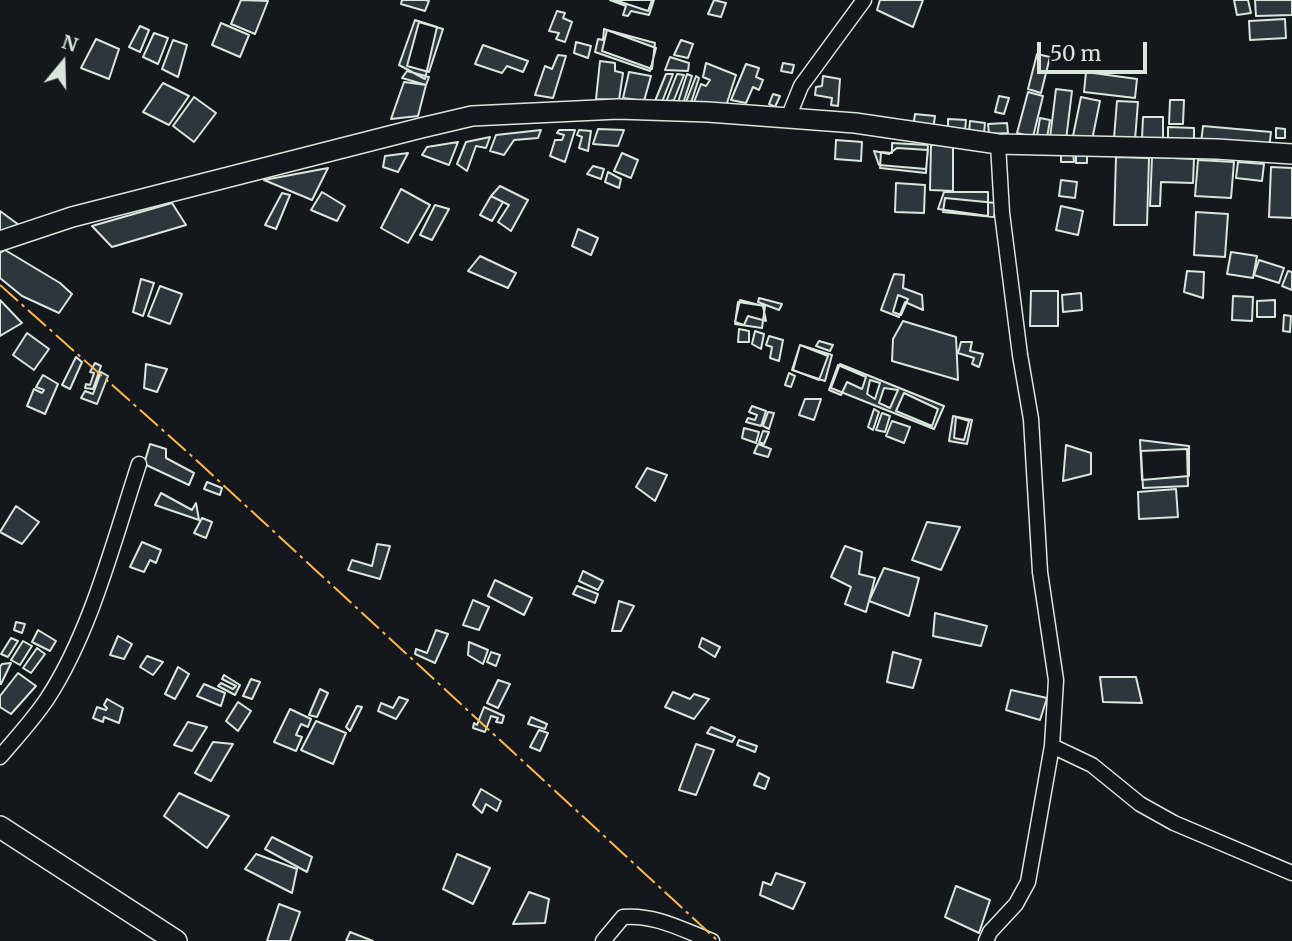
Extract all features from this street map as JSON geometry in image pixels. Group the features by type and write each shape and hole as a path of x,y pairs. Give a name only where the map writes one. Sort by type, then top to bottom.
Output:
{"main road":[{"path":"0,827 176,941"}],"street":[{"path":"788,118 801,86 864,0"},
{"path":"0,241 72,217 472,116 618,109 855,123 998,144 1217,149 1292,154"},
{"path":"986,941 990,932 1016,904 1028,882 1052,746 1056,680 1040,572 1031,419 1002,213 998,144"},
{"path":"0,757 48,697 76,646 139,464"},
{"path":"1052,746 1092,765 1140,804 1174,823 1292,873"},
{"path":"603,941 623,917 636,916 655,919 712,941"}],"building":[{"path":"241,0 268,1 255,34 231,24"},
{"path":"402,0 429,1 425,11 401,4"},
{"path":"610,0 654,0 649,15 631,11 628,16 623,15 626,6"},
{"path":"615,0 652,0 648,11"},
{"path":"714,0 726,3 721,17 708,14"},
{"path":"880,0 923,0 913,27 877,10"},
{"path":"1234,0 1248,0 1251,13 1237,15"},
{"path":"1255,0 1292,0 1292,15 1256,16"},
{"path":"557,11 565,13 563,18 572,22 565,42 556,39 559,33 549,31"},
{"path":"1285,19 1286,38 1250,40 1249,21"},
{"path":"415,20 437,27 425,79 399,65"},
{"path":"419,22 443,29 429,72 407,66"},
{"path":"221,23 249,35 240,57 212,45"},
{"path":"140,26 149,30 140,52 129,47"},
{"path":"604,29 656,48 650,71 595,52 598,39 603,40"},
{"path":"607,30 655,43 652,69 602,51"},
{"path":"154,33 168,38 158,64 143,57"},
{"path":"96,39 119,49 109,79 81,68"},
{"path":"173,40 187,45 178,77 162,69"},
{"path":"681,40 693,44 688,58 674,55"},
{"path":"576,42 591,46 588,58 574,53"},
{"path":"483,45 528,61 523,72 507,66 502,73 475,64"},
{"path":"1037,54 1050,57 1041,93 1028,89"},
{"path":"558,55 566,56 553,98 535,95 545,66 552,69"},
{"path":"670,57 689,63 688,71 665,70"},
{"path":"600,61 615,63 615,71 623,73 619,100 596,99"},
{"path":"706,63 736,75 726,106 694,102 701,84 706,86 710,80 703,77"},
{"path":"783,63 794,65 792,73 781,71"},
{"path":"746,64 759,68 756,77 763,80 759,90 753,87 746,103 731,100"},
{"path":"407,71 429,77 426,85 402,78"},
{"path":"629,72 651,76 644,101 623,98"},
{"path":"1086,72 1137,79 1135,98 1084,92"},
{"path":"666,74 673,74 662,102 655,101"},
{"path":"677,74 684,75 674,100 666,102"},
{"path":"687,74 692,76 683,104 678,102"},
{"path":"696,76 699,78 691,103 686,102"},
{"path":"823,76 840,79 838,106 831,105 832,98 815,95 816,87 822,86"},
{"path":"404,82 426,85 418,116 391,119"},
{"path":"163,83 189,96 169,125 143,112"},
{"path":"1056,89 1072,91 1066,140 1050,138"},
{"path":"1028,92 1043,96 1033,137 1017,133"},
{"path":"773,94 780,96 775,107 769,104"},
{"path":"999,96 1009,98 1004,114 995,112"},
{"path":"194,97 216,113 194,142 173,126"},
{"path":"1081,97 1100,101 1092,140 1073,136"},
{"path":"1170,100 1184,100 1183,124 1169,124"},
{"path":"1117,101 1138,102 1135,140 1114,138"},
{"path":"915,114 935,116 933,130 913,127"},
{"path":"1143,117 1163,117 1163,139 1142,139"},
{"path":"1040,118 1050,120 1047,138 1037,136"},
{"path":"948,119 966,120 965,131 948,130"},
{"path":"970,121 985,123 984,133 969,132"},
{"path":"1007,123 1008,133 989,134 988,124"},
{"path":"1203,126 1271,132 1269,149 1201,143"},
{"path":"1168,127 1194,128 1194,143 1168,142"},
{"path":"1276,128 1285,129 1285,138 1276,138"},
{"path":"598,129 624,130 618,146 593,144"},
{"path":"541,130 538,138 514,140 504,155 490,151 496,135"},
{"path":"559,130 575,130 565,162 550,156 555,140 562,140 564,135 557,133"},
{"path":"579,130 591,131 588,151 579,148 582,137 577,135"},
{"path":"490,137 486,148 476,146 467,171 457,164 466,142"},
{"path":"836,140 862,142 861,161 835,159"},
{"path":"458,142 449,165 422,155 427,147"},
{"path":"892,143 928,145 926,173 880,168 881,152 892,153"},
{"path":"931,145 953,145 953,191 930,190"},
{"path":"897,148 928,150 926,169 879,165 874,151 889,154"},
{"path":"1073,151 1074,162 1061,162 1061,152"},
{"path":"1076,152 1087,152 1087,163 1076,163"},
{"path":"408,153 398,172 383,167 385,156"},
{"path":"622,153 638,160 631,178 614,171"},
{"path":"1116,157 1149,158 1147,225 1114,225"},
{"path":"1152,157 1194,159 1193,183 1161,182 1160,206 1150,206"},
{"path":"1198,160 1234,162 1231,198 1195,196"},
{"path":"1238,162 1264,164 1262,181 1236,178"},
{"path":"593,166 604,169 601,179 587,174"},
{"path":"1271,167 1292,168 1292,218 1269,217"},
{"path":"328,168 312,200 264,180"},
{"path":"608,172 621,179 619,188 605,182"},
{"path":"1061,180 1077,182 1075,198 1059,196"},
{"path":"896,183 925,185 924,213 895,212"},
{"path":"500,186 528,200 511,231 498,222 509,205 491,196"},
{"path":"401,189 430,205 408,243 381,228"},
{"path":"322,192 345,206 337,221 311,210"},
{"path":"944,192 988,192 988,216 938,209"},
{"path":"282,193 290,195 276,229 265,225"},
{"path":"491,196 503,202 492,221 480,215"},
{"path":"945,198 996,203 994,217 943,212"},
{"path":"172,203 186,225 112,247 92,226"},
{"path":"435,205 449,209 432,240 420,235"},
{"path":"1061,206 1083,211 1078,235 1056,230"},
{"path":"0,211 19,225 0,232"},
{"path":"1196,212 1228,214 1225,257 1194,255"},
{"path":"578,229 598,238 591,255 572,246"},
{"path":"5,250 60,283 72,294 59,313 22,296 0,278 0,253"},
{"path":"1231,252 1257,256 1253,278 1227,274"},
{"path":"480,256 516,273 508,288 468,271"},
{"path":"1259,260 1284,268 1279,283 1254,275"},
{"path":"1187,271 1204,272 1203,298 1184,292"},
{"path":"1288,271 1292,272 1292,290 1282,286"},
{"path":"894,274 904,275 903,288 922,295 923,310 905,302 899,317 881,310"},
{"path":"141,279 154,283 143,316 133,312"},
{"path":"160,286 182,294 170,324 148,316"},
{"path":"1031,291 1058,291 1058,326 1030,326"},
{"path":"1081,293 1082,310 1063,312 1062,295"},
{"path":"898,295 908,299 901,315 893,312"},
{"path":"1233,296 1253,297 1252,321 1232,320"},
{"path":"759,298 782,304 779,310 758,302"},
{"path":"0,300 22,323 0,336"},
{"path":"740,300 763,306 766,321 748,316 744,325 735,322"},
{"path":"1275,300 1275,317 1257,317 1257,301"},
{"path":"738,302 765,306 762,328 735,324"},
{"path":"1284,315 1291,316 1290,332 1283,331"},
{"path":"903,321 956,337 958,380 892,361 893,339"},
{"path":"739,329 749,331 749,342 738,342"},
{"path":"755,331 764,334 761,349 752,344"},
{"path":"27,333 49,349 34,370 13,355"},
{"path":"769,336 783,340 779,361 770,358 772,347 766,345"},
{"path":"819,341 833,345 830,351 816,346"},
{"path":"961,342 972,342 970,351 983,354 979,367 972,364 974,358 958,353"},
{"path":"800,345 828,356 819,380 793,370"},
{"path":"800,345 832,355 825,381 792,370"},
{"path":"76,357 82,362 70,389 62,385"},
{"path":"95,363 101,366 93,389 85,388 86,384 90,385 94,373 90,372"},
{"path":"146,364 167,369 157,392 144,388"},
{"path":"840,364 944,406 934,429 831,388"},
{"path":"838,365 866,377 862,389 847,382 841,395 829,390"},
{"path":"101,372 108,376 97,404 81,398 85,391 93,394"},
{"path":"789,373 795,376 791,387 785,385"},
{"path":"43,375 58,384 45,414 27,406 34,389 42,393 44,390 36,387"},
{"path":"870,380 880,383 875,399 867,394"},
{"path":"884,388 898,390 890,408 879,403"},
{"path":"904,393 938,409 932,426 896,411"},
{"path":"805,399 821,399 814,420 799,415"},
{"path":"752,406 766,411 761,426 746,422 748,418 755,420 757,415 749,412"},
{"path":"874,409 879,412 873,430 868,427"},
{"path":"768,412 774,413 769,429 763,426"},
{"path":"882,413 890,416 885,432 876,430"},
{"path":"953,416 972,420 967,444 949,441"},
{"path":"956,417 969,421 964,440 954,438"},
{"path":"892,421 910,427 904,443 886,436"},
{"path":"744,428 759,432 756,443 742,438"},
{"path":"763,431 769,432 764,444 759,442"},
{"path":"1140,440 1189,446 1189,476 1142,480"},
{"path":"150,444 166,449 166,458 194,473 189,485 144,464"},
{"path":"758,444 771,449 768,457 754,453"},
{"path":"1066,445 1091,453 1091,474 1063,481"},
{"path":"1187,449 1188,486 1143,488 1141,451"},
{"path":"647,468 667,475 655,501 636,487"},
{"path":"207,482 222,488 220,495 204,489"},
{"path":"1176,489 1178,517 1139,519 1138,492"},
{"path":"161,493 192,510 196,503 199,520 155,505"},
{"path":"16,506 39,522 22,544 0,532"},
{"path":"202,518 212,522 206,538 194,533"},
{"path":"927,522 960,527 941,570 912,560"},
{"path":"142,542 161,550 156,563 150,560 144,572 130,567"},
{"path":"377,544 390,546 380,579 348,570 352,560 372,566"},
{"path":"845,546 862,552 859,574 875,578 866,612 845,604 851,587 831,577"},
{"path":"884,568 919,578 909,616 869,601"},
{"path":"583,571 603,581 598,590 579,581"},
{"path":"495,580 532,598 524,615 488,596"},
{"path":"577,586 598,594 595,603 573,594"},
{"path":"473,600 489,607 479,630 463,625"},
{"path":"619,601 634,606 621,631 612,631"},
{"path":"935,613 987,626 981,646 933,636"},
{"path":"16,622 25,624 22,633 14,630"},
{"path":"38,630 56,641 50,651 32,642"},
{"path":"436,630 448,634 435,663 415,654 416,649 427,653"},
{"path":"118,636 132,644 124,659 110,655"},
{"path":"11,638 18,641 8,657 1,654"},
{"path":"702,638 720,647 715,657 699,647"},
{"path":"23,641 32,646 20,665 11,660"},
{"path":"469,642 488,650 483,664 468,655"},
{"path":"37,648 45,654 31,673 23,668"},
{"path":"491,652 500,655 496,666 487,662"},
{"path":"893,652 921,660 913,688 887,682"},
{"path":"147,656 163,662 153,675 140,667"},
{"path":"11,663 0,684 0,667 2,664"},
{"path":"178,667 189,674 175,699 165,694"},
{"path":"18,673 36,686 11,714 0,707 0,696"},
{"path":"224,675 240,685 235,695 218,686 221,683 233,689 236,686 222,679"},
{"path":"1100,677 1136,677 1142,703 1103,702"},
{"path":"251,679 260,682 252,699 243,696"},
{"path":"498,680 510,684 498,708 487,703"},
{"path":"204,684 225,693 221,706 197,696"},
{"path":"320,689 328,693 317,717 309,715"},
{"path":"1011,690 1047,698 1040,720 1006,710"},
{"path":"673,692 690,699 694,694 709,699 694,719 665,707"},
{"path":"399,697 408,700 396,719 378,711 381,703 393,708"},
{"path":"107,699 123,708 119,723 104,717 103,722 93,718 97,707 106,710 104,705"},
{"path":"238,702 251,711 238,731 226,721"},
{"path":"357,706 362,707 350,731 346,727"},
{"path":"484,707 504,716 502,723 496,722 498,718 491,716 485,732 473,728 474,723 477,725"},
{"path":"290,709 311,719 308,727 301,724 296,735 302,737 296,751 274,742"},
{"path":"531,717 547,724 545,729 528,724"},
{"path":"316,721 346,733 333,764 301,750"},
{"path":"188,722 207,727 192,751 174,745"},
{"path":"711,727 735,737 732,742 707,733"},
{"path":"539,730 548,733 540,751 530,747"},
{"path":"739,740 757,746 755,752 737,745"},
{"path":"213,742 233,744 211,781 195,773"},
{"path":"696,744 714,750 696,795 679,790"},
{"path":"759,773 769,778 765,789 754,785"},
{"path":"481,789 501,801 497,811 486,804 482,813 473,805"},
{"path":"179,793 229,816 207,848 164,816"},
{"path":"272,837 312,857 307,872 265,849"},
{"path":"256,854 297,869 292,893 245,869"},
{"path":"457,854 490,868 473,904 443,889"},
{"path":"776,873 805,883 793,909 760,895 763,882 771,885"},
{"path":"956,886 990,900 979,933 945,917"},
{"path":"529,892 549,899 545,923 513,924"},
{"path":"279,904 300,912 290,941 267,941"},
{"path":"350,932 373,941 346,941"}],"power":[{"path":"0,285 194,458 718,941"}]}
